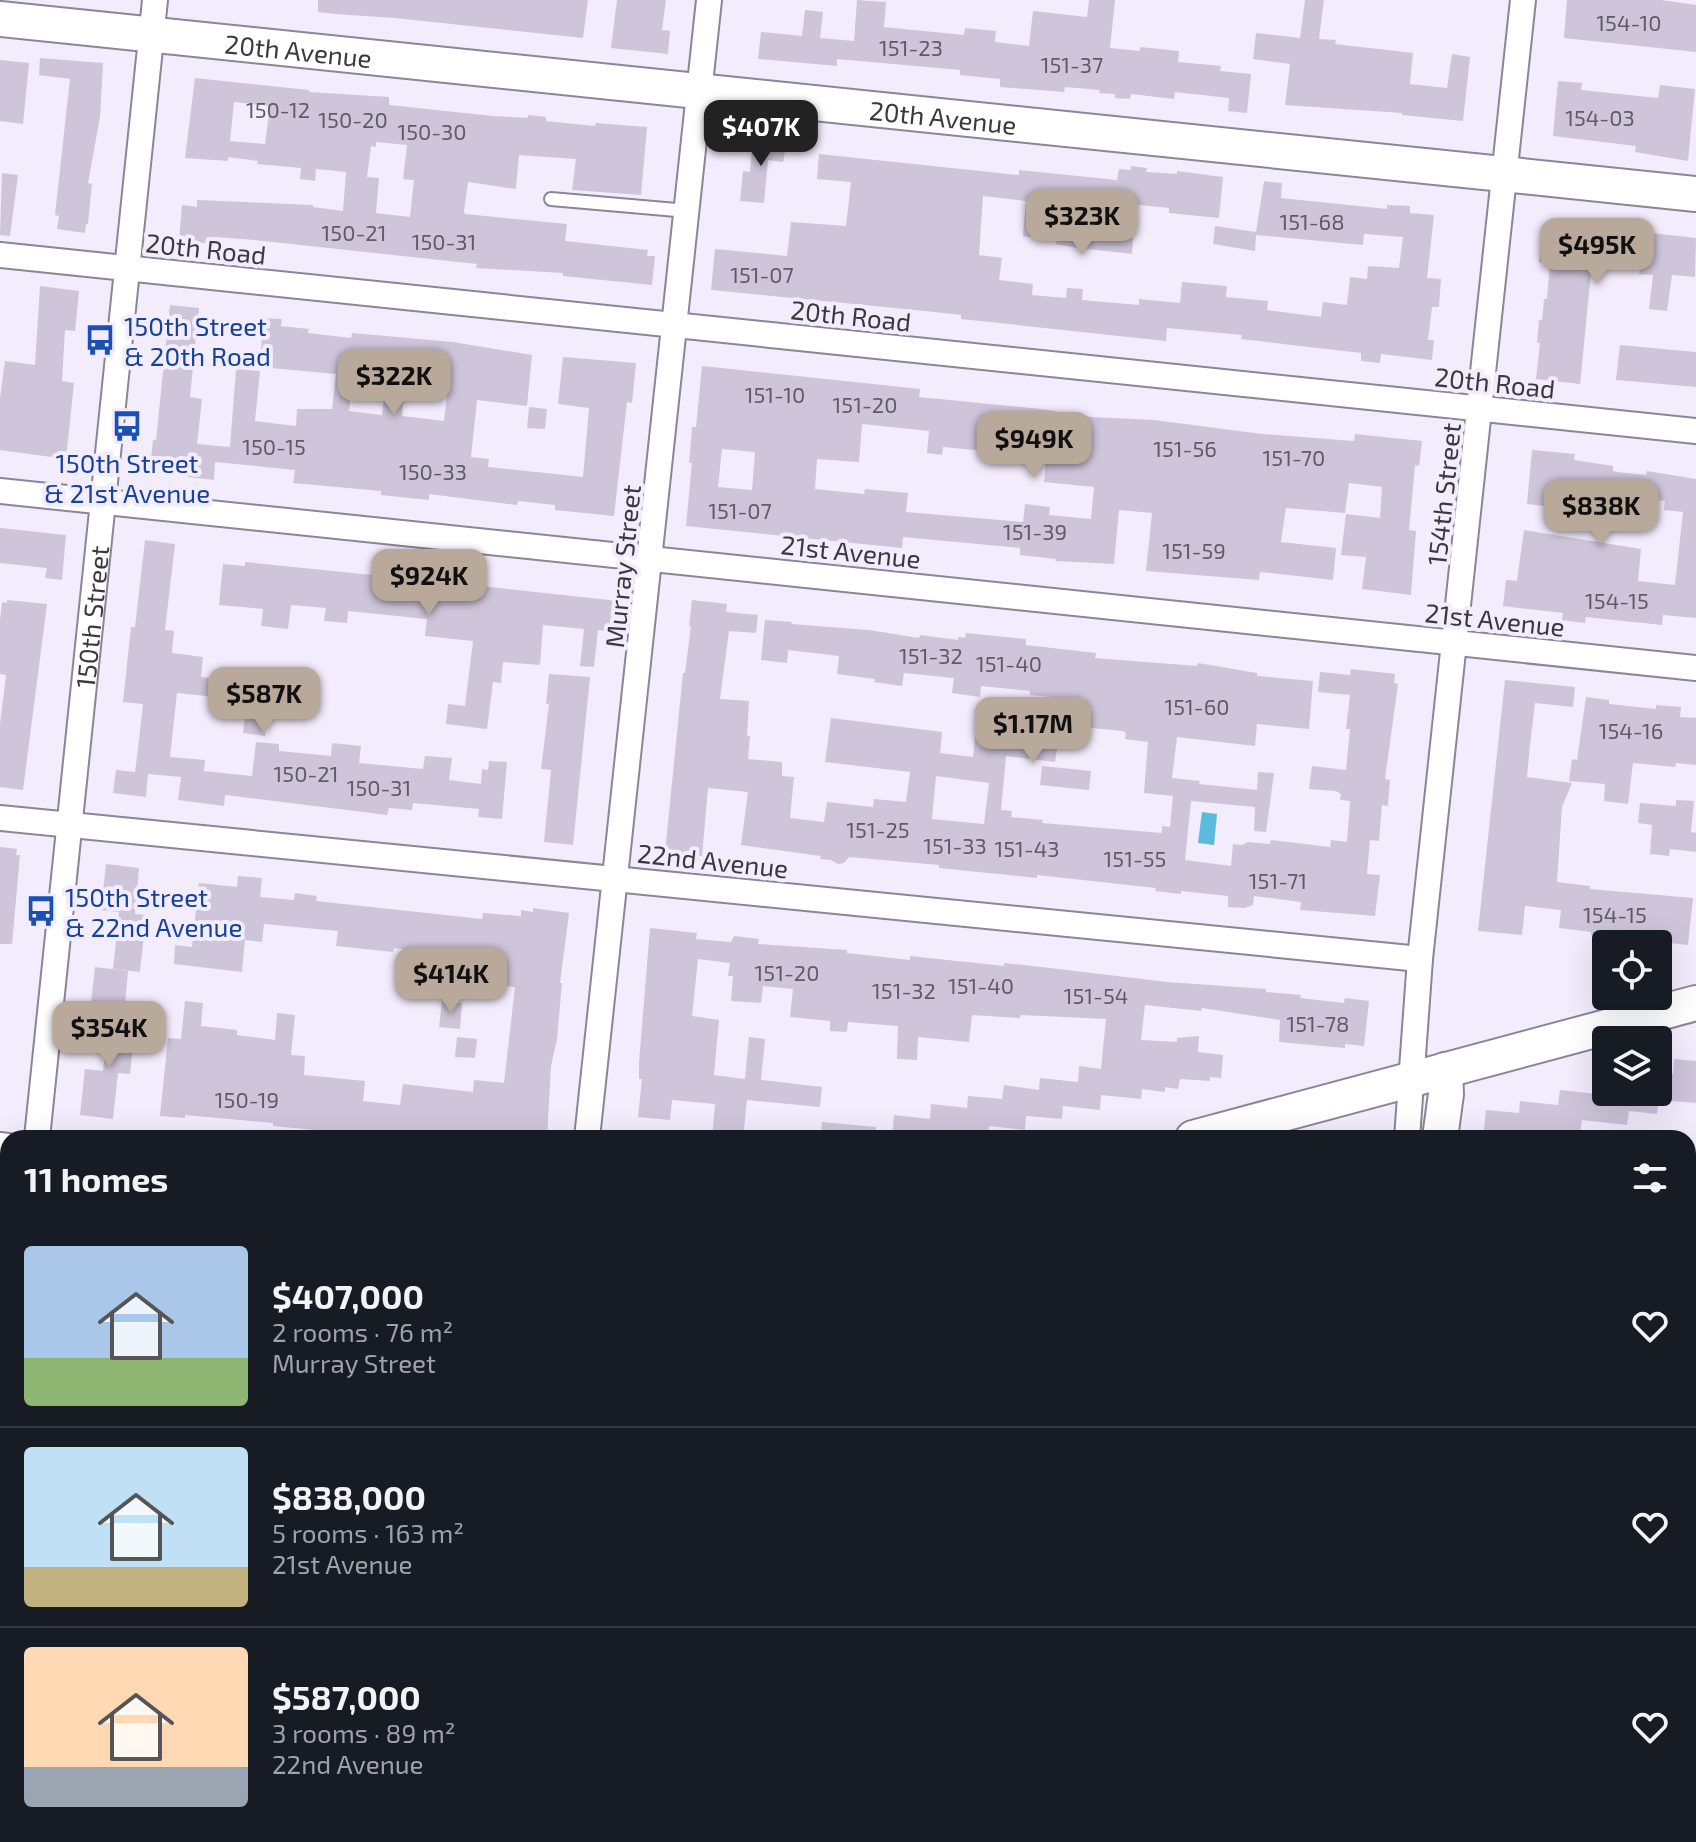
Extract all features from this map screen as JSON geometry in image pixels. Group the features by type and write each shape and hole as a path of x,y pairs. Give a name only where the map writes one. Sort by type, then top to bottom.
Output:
{"street":[{"name":"150th Street","path":"38,1130 155,0"},
{"name":"Murray Street","path":"588,1130 709,0"},
{"name":"154th Street","path":"1408,1130 1420,959 1523,0"},
{"name":"20th Avenue","path":"0,19 1696,194"},
{"name":"20th Road","path":"0,255 1696,431"},
{"name":"21st Avenue","path":"0,491 1696,668"},
{"name":"22nd Avenue","path":"0,818 1420,959"},
{"path":"1223,1130 1696,1003"},
{"path":"1441,1130 1446,1094 1445,1070"}],"lane":[{"path":"551,199 688,211"}],"water":[{"path":"1202,812 1217,814 1214,845 1198,843"}],"building":[{"path":"318,0 588,0 583,38 318,12"},
{"path":"617,0 666,0 662,30 670,31 668,54 611,48"},
{"path":"857,0 886,2 884,27 964,35 965,28 996,31 995,42 1029,46 1033,11 1087,17 1089,0 1115,0 1110,48 1179,51 1178,62 1221,66 1220,71 1251,74 1247,113 1228,111 1229,98 1175,92 1174,99 1131,94 1130,99 1115,98 1115,94 1099,93 1100,90 1065,87 1064,92 1000,87 1000,79 960,75 960,70 837,59 837,66 758,59 761,32 802,36 805,10 823,12 820,38 854,41"},
{"path":"1305,0 1324,0 1319,39 1336,40 1335,44 1413,53 1410,84 1447,88 1452,54 1470,57 1463,121 1402,113 1285,105 1290,64 1253,59 1256,33 1300,38"},
{"path":"1567,0 1661,0 1696,5 1696,52 1564,38"},
{"path":"40,58 103,63 100,117 88,183 92,184 85,233 57,229 59,216 55,215 70,79 39,75"},
{"path":"0,60 29,63 23,124 0,121"},
{"path":"195,78 309,92 389,97 389,105 493,116 528,118 528,115 546,117 546,121 595,126 596,123 647,127 641,195 572,190 576,159 519,155 516,189 468,182 464,211 465,214 567,224 565,241 648,250 647,256 655,256 652,285 563,276 563,273 476,268 477,264 254,240 216,237 215,244 179,241 182,205 197,207 197,200 313,205 343,211 346,172 316,169 315,181 300,179 301,168 257,164 258,161 228,157 228,161 185,158","holes":["234,102 270,106 265,144 230,141","376,142 407,145 403,179 414,180 410,217 376,213 379,178 367,177 371,146 376,147"]},
{"path":"1558,81 1582,83 1581,90 1658,98 1660,85 1695,89 1688,161 1635,152 1636,146 1553,136"},
{"path":"753,137 787,141 783,162 768,160 764,203 740,201 743,171 750,172"},
{"path":"819,154 1019,175 1019,170 1117,180 1119,169 1131,170 1131,166 1147,168 1146,172 1177,174 1177,171 1223,177 1219,218 1169,213 1169,208 1121,203 1118,237 1133,238 1132,254 1071,247 1056,244 1057,240 1023,236 1026,201 983,196 979,255 1002,258 999,280 1033,284 1032,295 1066,298 1067,288 1083,289 1082,300 1139,305 1139,299 1180,303 1182,282 1227,286 1226,297 1268,301 1267,310 1321,317 1323,302 1347,305 1350,277 1367,279 1368,266 1399,268 1403,237 1364,234 1363,245 1256,235 1255,251 1213,244 1215,226 1256,232 1264,181 1282,183 1281,198 1387,209 1387,205 1410,206 1410,213 1434,215 1427,278 1441,279 1439,307 1432,307 1428,340 1434,340 1432,360 1381,354 1380,363 1361,361 1361,353 1241,339 1242,335 1167,328 1166,341 961,319 961,315 711,290 715,249 787,256 791,222 846,226 851,182 817,179"},
{"path":"2,173 18,175 10,236 0,235"},
{"path":"1543,225 1696,238 1695,277 1672,275 1667,311 1649,309 1653,275 1639,274 1640,267 1592,263 1580,384 1536,379 1539,320 1542,320 1544,299 1547,299 1550,263 1539,262"},
{"path":"40,286 79,291 75,331 65,330 62,381 74,383 66,459 0,450 0,398 5,361 35,365"},
{"path":"170,305 199,308 190,397 202,399 197,444 230,447 236,369 260,371 255,421 296,426 297,409 332,409 336,374 260,367 262,335 257,334 258,318 282,319 281,326 309,329 308,333 351,338 352,333 453,342 532,355 527,406 477,400 471,457 489,459 488,467 583,477 589,408 558,404 563,357 636,363 632,403 627,402 614,516 555,510 555,505 518,501 517,505 429,494 429,500 381,495 381,491 293,483 295,470 215,462 214,480 188,477 188,473 150,469 153,440 156,440","holes":["353,375 386,378 382,415 349,411","405,382 448,386 444,421 402,416"]},
{"path":"1620,345 1696,352 1696,387 1616,380"},
{"path":"702,366 920,389 919,397 1091,417 1154,420 1262,434 1354,441 1355,434 1422,441 1419,466 1415,465 1409,530 1416,531 1411,595 1362,589 1366,557 1341,555 1346,514 1380,518 1382,487 1349,483 1345,513 1286,508 1281,542 1336,548 1333,580 1260,572 1259,580 1146,571 1152,513 1119,510 1114,564 1055,561 1020,555 1020,548 903,537 902,548 686,526 692,427 696,427","holes":["862,424 929,431 927,453 942,455 943,447 1017,454 1017,449 1047,452 1044,482 1094,487 1091,519 1049,515 1050,507 1025,504 1023,522 906,512 908,493 865,489 864,494 815,489 817,459 859,462","722,449 755,452 752,490 718,487"]},
{"path":"529,407 547,409 545,429 527,428"},
{"path":"1532,450 1575,454 1574,460 1613,466 1613,471 1617,472 1646,475 1647,471 1696,479 1696,618 1663,615 1662,625 1586,617 1585,623 1562,620 1563,613 1503,606 1506,580 1517,581 1524,530 1641,549 1638,581 1675,585 1683,512 1664,510 1665,501 1614,496 1613,514 1527,504"},
{"path":"0,528 66,535 62,580 45,578 47,568 0,563"},
{"path":"145,540 175,544 165,630 174,631 172,653 203,657 201,677 247,682 245,700 177,693 170,757 205,760 204,771 252,776 256,742 279,744 279,751 331,756 332,743 361,746 359,763 423,769 425,756 452,758 449,780 481,784 482,769 488,770 489,761 507,762 502,819 478,817 479,809 413,803 412,810 389,808 387,815 225,795 224,806 178,800 181,777 148,774 146,797 113,793 116,770 135,772 138,749 143,704 123,702"},
{"path":"245,562 422,580 422,586 441,589 471,592 472,585 618,601 615,632 598,630 594,667 580,666 584,629 543,625 540,665 503,662 501,683 493,682 487,729 446,724 448,704 465,706 473,641 425,636 427,619 348,611 347,623 324,621 326,608 291,605 288,629 261,626 263,609 219,605 223,564 245,566"},
{"path":"7,600 47,604 23,790 0,787 0,724 6,675 0,674 0,620 2,602 7,603"},
{"path":"692,600 727,604 726,612 758,615 756,633 729,631 720,699 749,701 748,759 782,762 782,776 794,777 790,818 824,822 827,802 873,807 874,799 906,802 910,772 825,762 831,718 942,732 940,753 973,757 975,737 1010,740 1010,737 1058,743 1055,762 1006,756 1001,810 1012,811 1011,817 1043,820 1042,823 1162,833 1162,826 1170,827 1173,796 1144,793 1148,742 1125,739 1126,733 1123,731 1081,727 1084,700 981,686 980,697 952,693 954,678 904,673 902,686 874,682 875,679 837,674 839,656 788,650 787,663 761,660 765,620 919,638 920,635 958,640 958,637 965,638 966,633 1026,639 1026,645 1096,653 1095,658 1197,666 1198,663 1257,673 1257,676 1313,681 1309,729 1257,724 1255,746 1177,737 1172,778 1257,790 1258,772 1274,773 1266,832 1254,831 1255,807 1191,801 1185,860 1231,866 1233,844 1270,844 1271,840 1330,847 1331,840 1347,842 1350,801 1340,800 1341,794 1336,791 1309,789 1312,766 1346,770 1350,729 1346,729 1350,695 1318,692 1320,672 1350,675 1351,669 1395,674 1394,683 1398,684 1385,779 1390,780 1388,806 1382,805 1379,841 1370,840 1367,874 1380,875 1375,916 1300,910 1301,902 1254,896 1253,905 1228,907 1228,896 1181,891 1181,894 1155,891 1156,888 939,868 939,865 849,857 838,864 820,859 821,856 741,845 748,792 708,788 702,856 665,853","holes":["936,776 989,783 984,824 932,819"]},
{"path":"549,674 590,677 573,845 544,842 551,770 541,769 549,704 546,704"},
{"path":"1505,680 1575,687 1573,707 1535,703 1527,777 1572,783 1562,807 1557,882 1590,886 1590,889 1693,898 1688,945 1672,943 1672,930 1592,930 1592,935 1591,932 1559,928 1561,910 1525,906 1522,935 1478,931"},
{"path":"1586,697 1609,700 1609,704 1656,709 1656,705 1681,707 1680,717 1696,718 1696,765 1676,763 1675,767 1633,763 1628,804 1604,801 1605,784 1569,781 1572,759 1577,760"},
{"path":"245,714 267,717 265,736 243,733"},
{"path":"1042,766 1091,771 1089,790 1040,785"},
{"path":"1676,800 1694,801 1691,832 1696,833 1696,852 1670,849 1669,856 1650,854 1652,825 1638,823 1640,803 1676,806"},
{"path":"0,847 17,849 16,855 20,855 12,944 0,944"},
{"path":"106,864 139,868 135,914 146,915 140,972 113,969 119,912 101,910"},
{"path":"238,876 262,878 260,897 294,900 295,893 317,896 316,901 482,919 483,913 521,916 521,910 533,912 533,908 569,913 557,1039 551,1066 547,1130 314,1130 273,1126 273,1123 185,1115 185,1118 160,1116 168,1038 181,1039 185,1001 203,1003 201,1026 237,1030 237,1035 275,1040 277,1013 295,1015 291,1055 305,1056 304,1075 365,1081 363,1101 400,1105 403,1084 473,1092 474,1080 504,1083 515,987 491,984 494,958 336,946 338,931 264,924 262,942 245,940 242,972 174,964 175,945 192,947 199,883 237,887"},
{"path":"650,928 697,933 696,939 731,942 734,936 759,939 758,944 847,950 847,953 910,960 910,956 1004,966 1004,963 1167,982 1266,989 1266,992 1344,1003 1345,998 1369,1001 1364,1046 1345,1044 1345,1048 1279,1042 1280,1020 1202,1008 1201,1011 1145,1005 1141,1040 1177,1042 1177,1038 1199,1036 1198,1052 1223,1055 1221,1078 1210,1077 1210,1081 1180,1079 1178,1089 1165,1087 1165,1092 1142,1089 1141,1099 1101,1095 1100,1110 1063,1106 1062,1119 1026,1116 1025,1130 989,1126 989,1130 893,1130 894,1115 930,1119 931,1104 967,1108 968,1096 1002,1099 1004,1085 1039,1090 1040,1078 1078,1082 1079,1066 1101,1069 1106,1019 972,1015 969,1042 918,1037 917,1060 897,1059 898,1026 848,1022 847,1032 830,1031 830,1021 790,1017 793,989 763,986 761,1003 731,1001 733,976 728,976 730,963 698,959 692,1016 719,1020 714,1075 745,1079 749,1037 765,1039 761,1080 822,1087 820,1107 747,1100 744,1130 713,1130 715,1104 672,1100 670,1120 638,1117 642,1079 639,1079"},
{"path":"95,967 128,971 124,1015 90,1012"},
{"path":"442,1001 462,1003 460,1029 439,1027"},
{"path":"109,1014 136,1017 130,1074 118,1073 113,1119 80,1115 85,1069 103,1071"},
{"path":"457,1037 477,1039 475,1058 455,1057"},
{"path":"1674,1059 1696,1061 1696,1103 1672,1101"},
{"path":"1560,1090 1592,1093 1592,1106 1658,1106 1657,1114 1629,1111 1627,1125 1582,1120 1581,1130 1484,1130 1486,1110 1519,1113 1520,1101 1558,1105"},
{"path":"822,1122 876,1127 876,1130 822,1130"}],"place":[{"name":"150th Street & 20th Road","path":"100,340"},
{"name":"150th Street & 21st Avenue","path":"127,426"},
{"name":"150th Street & 22nd Avenue","path":"41,911"}]}
